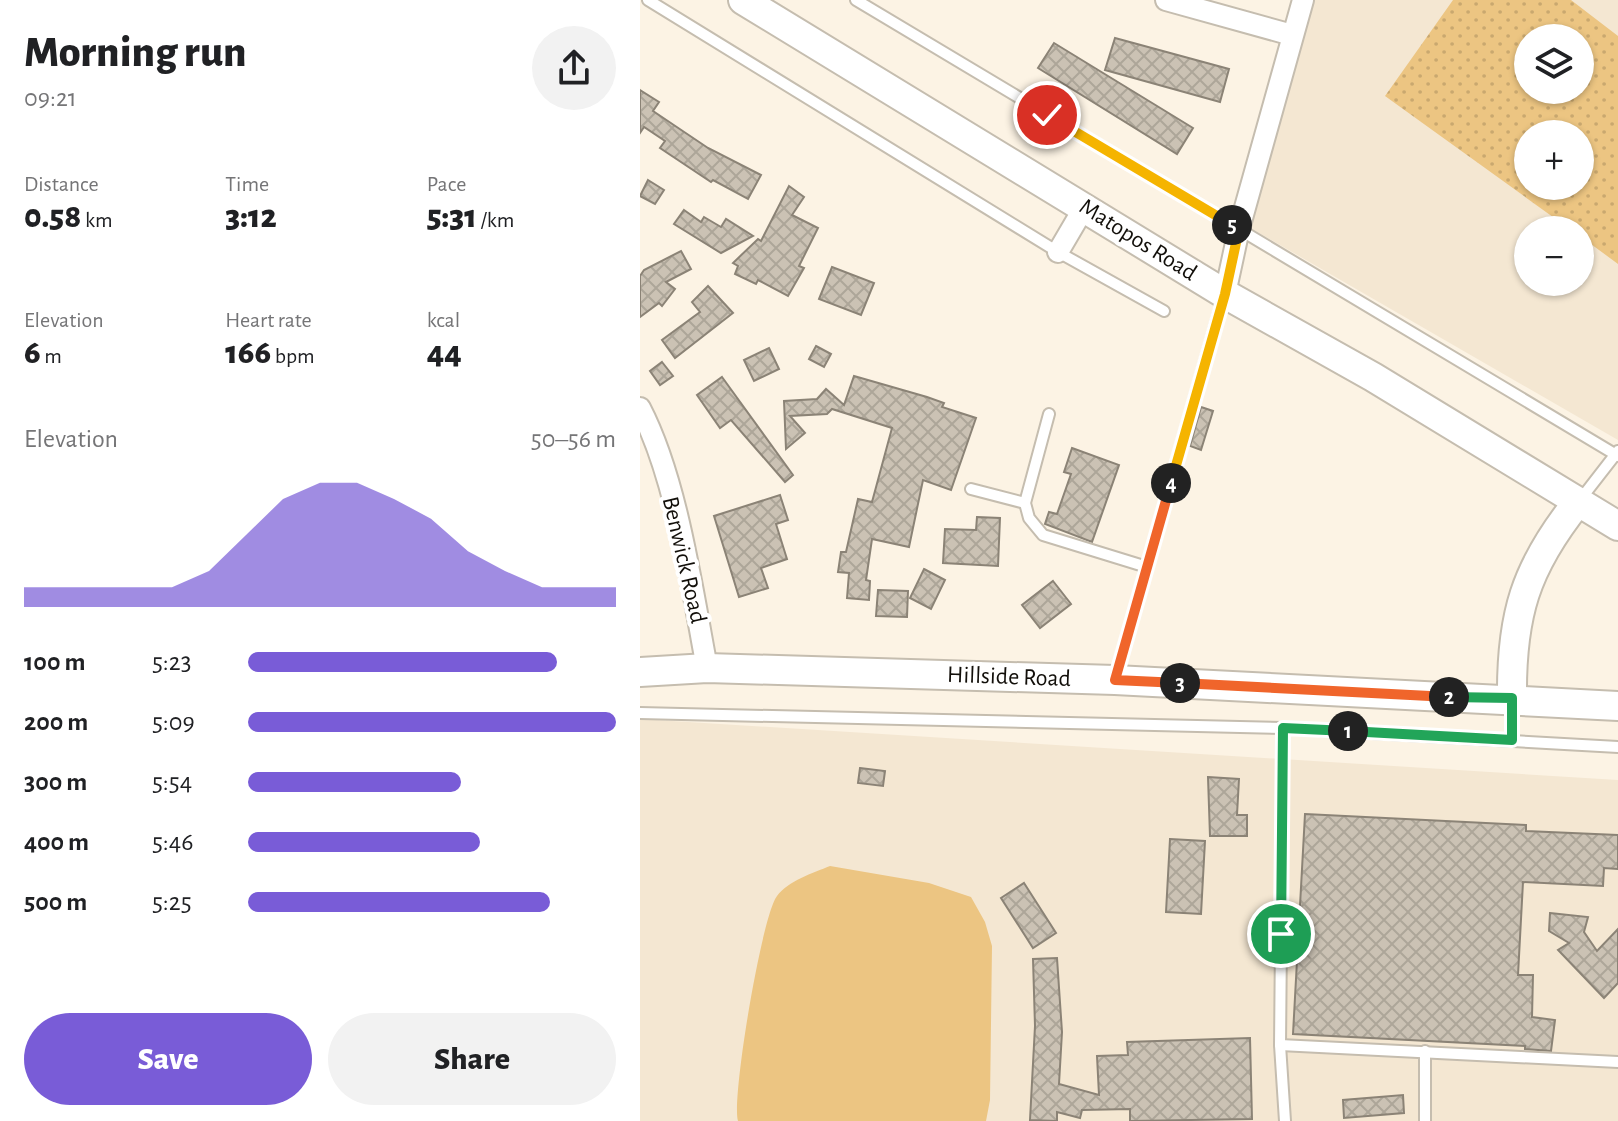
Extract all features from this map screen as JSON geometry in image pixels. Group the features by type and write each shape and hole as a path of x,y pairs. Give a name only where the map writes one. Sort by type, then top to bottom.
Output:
{"street":[{"name":"Matopos Road","path":"743,0 1225,294 1373,377 1618,526"},
{"path":"1166,0 1292,35"},
{"path":"1225,294 1239,229 1303,0"},
{"path":"1058,252 1085,206"},
{"name":"Benwick Road","path":"640,408 650,427 683,542 707,668"},
{"path":"1512,698 1512,644 1524,589 1552,533 1577,503"},
{"name":"Hillside Road","path":"640,672 707,668 1115,680 1512,698 1618,706"}],"lane":[{"path":"648,0 1058,252 1164,311"},
{"path":"856,0 1617,454 1577,503"},
{"path":"1115,680 1225,294"},
{"path":"1049,414 1025,503 1029,518 1043,535 1147,567"},
{"path":"971,489 1025,503"},
{"path":"1512,698 1512,740"},
{"path":"640,713 1283,728 1618,747"},
{"path":"1283,728 1280,1045 1285,1121"},
{"path":"1280,1045 1618,1062"},
{"path":"1425,1051 1425,1121"}],"shaded area":[{"path":"1313,0 1618,0 1618,440 1247,226"},
{"path":"1453,0 1571,0 1618,36 1618,264 1594,246 1594,216 1552,216 1529,200 1594,200 1594,120 1514,120 1514,189 1385,96"},
{"path":"640,719 1618,780 1618,1121 640,1121"},
{"path":"830,866 929,883 971,897 985,922 992,946 990,1100 986,1121 738,1121 743,1045 756,970 771,910 777,896 788,886"}],"building":[{"path":"1115,38 1229,69 1220,102 1105,70"},
{"path":"1054,43 1193,128 1177,154 1038,68"},
{"path":"640,90 659,102 653,111 708,148 761,175 748,199 713,180 711,182 660,148 665,141 644,127 640,133"},
{"path":"648,180 664,190 655,204 640,196"},
{"path":"789,186 804,197 792,215 818,228 799,266 804,268 788,296 758,280 756,284 735,274 738,266 733,263 758,239 761,241"},
{"path":"684,210 701,222 704,217 721,227 726,219 753,236 721,253 674,224"},
{"path":"681,251 691,269 666,282 675,289 662,306 659,303 640,317 640,276 644,270"},
{"path":"832,267 874,283 861,315 819,299"},
{"path":"708,286 733,313 675,358 662,340 700,312 692,302"},
{"path":"816,346 831,354 824,367 809,359"},
{"path":"769,348 779,369 754,381 744,360"},
{"path":"662,362 673,376 660,385 650,371"},
{"path":"854,376 927,397 944,403 942,407 976,418 951,490 923,480 909,547 872,539 866,580 870,581 869,600 847,598 849,573 838,572 841,552 846,552 858,499 872,502 892,428 832,409 827,414 790,416 805,433 786,449 784,401 817,399 826,389 844,405"},
{"path":"722,377 793,475 785,482 731,420 720,428 697,395"},
{"path":"1201,407 1213,411 1201,450 1190,446"},
{"path":"1072,448 1119,465 1092,542 1045,524 1049,512 1057,514 1071,474 1064,472"},
{"path":"780,495 788,520 776,524 787,559 761,568 768,588 739,597 714,516"},
{"path":"977,517 1000,518 998,566 943,563 945,529 976,530"},
{"path":"924,569 945,580 931,609 910,598"},
{"path":"1053,581 1071,604 1040,628 1022,605"},
{"path":"878,590 908,591 907,617 876,616"},
{"path":"860,768 885,771 883,786 858,783"},
{"path":"1208,777 1239,779 1237,815 1247,815 1247,836 1210,836"},
{"path":"1305,814 1526,825 1526,831 1618,835 1618,869 1604,868 1603,886 1523,882 1518,975 1533,975 1532,1017 1555,1020 1551,1051 1525,1049 1525,1046 1293,1034"},
{"path":"1170,839 1205,841 1201,914 1166,912"},
{"path":"1024,883 1056,933 1033,948 1001,898"},
{"path":"1550,913 1588,917 1584,932 1597,951 1618,929 1618,983 1604,998 1558,950 1569,943 1549,931"},
{"path":"1057,958 1062,1032 1059,1084 1099,1095 1097,1056 1128,1055 1127,1042 1250,1038 1252,1119 1130,1121 1130,1109 1082,1110 1080,1118 1057,1112 1057,1121 1030,1120 1035,1026 1033,959"},
{"path":"1403,1095 1404,1113 1344,1118 1343,1100"}],"route":[{"path":"1047,115 1239,229 1225,294 1115,680 1512,698 1512,740 1283,728 1281,934"}]}
